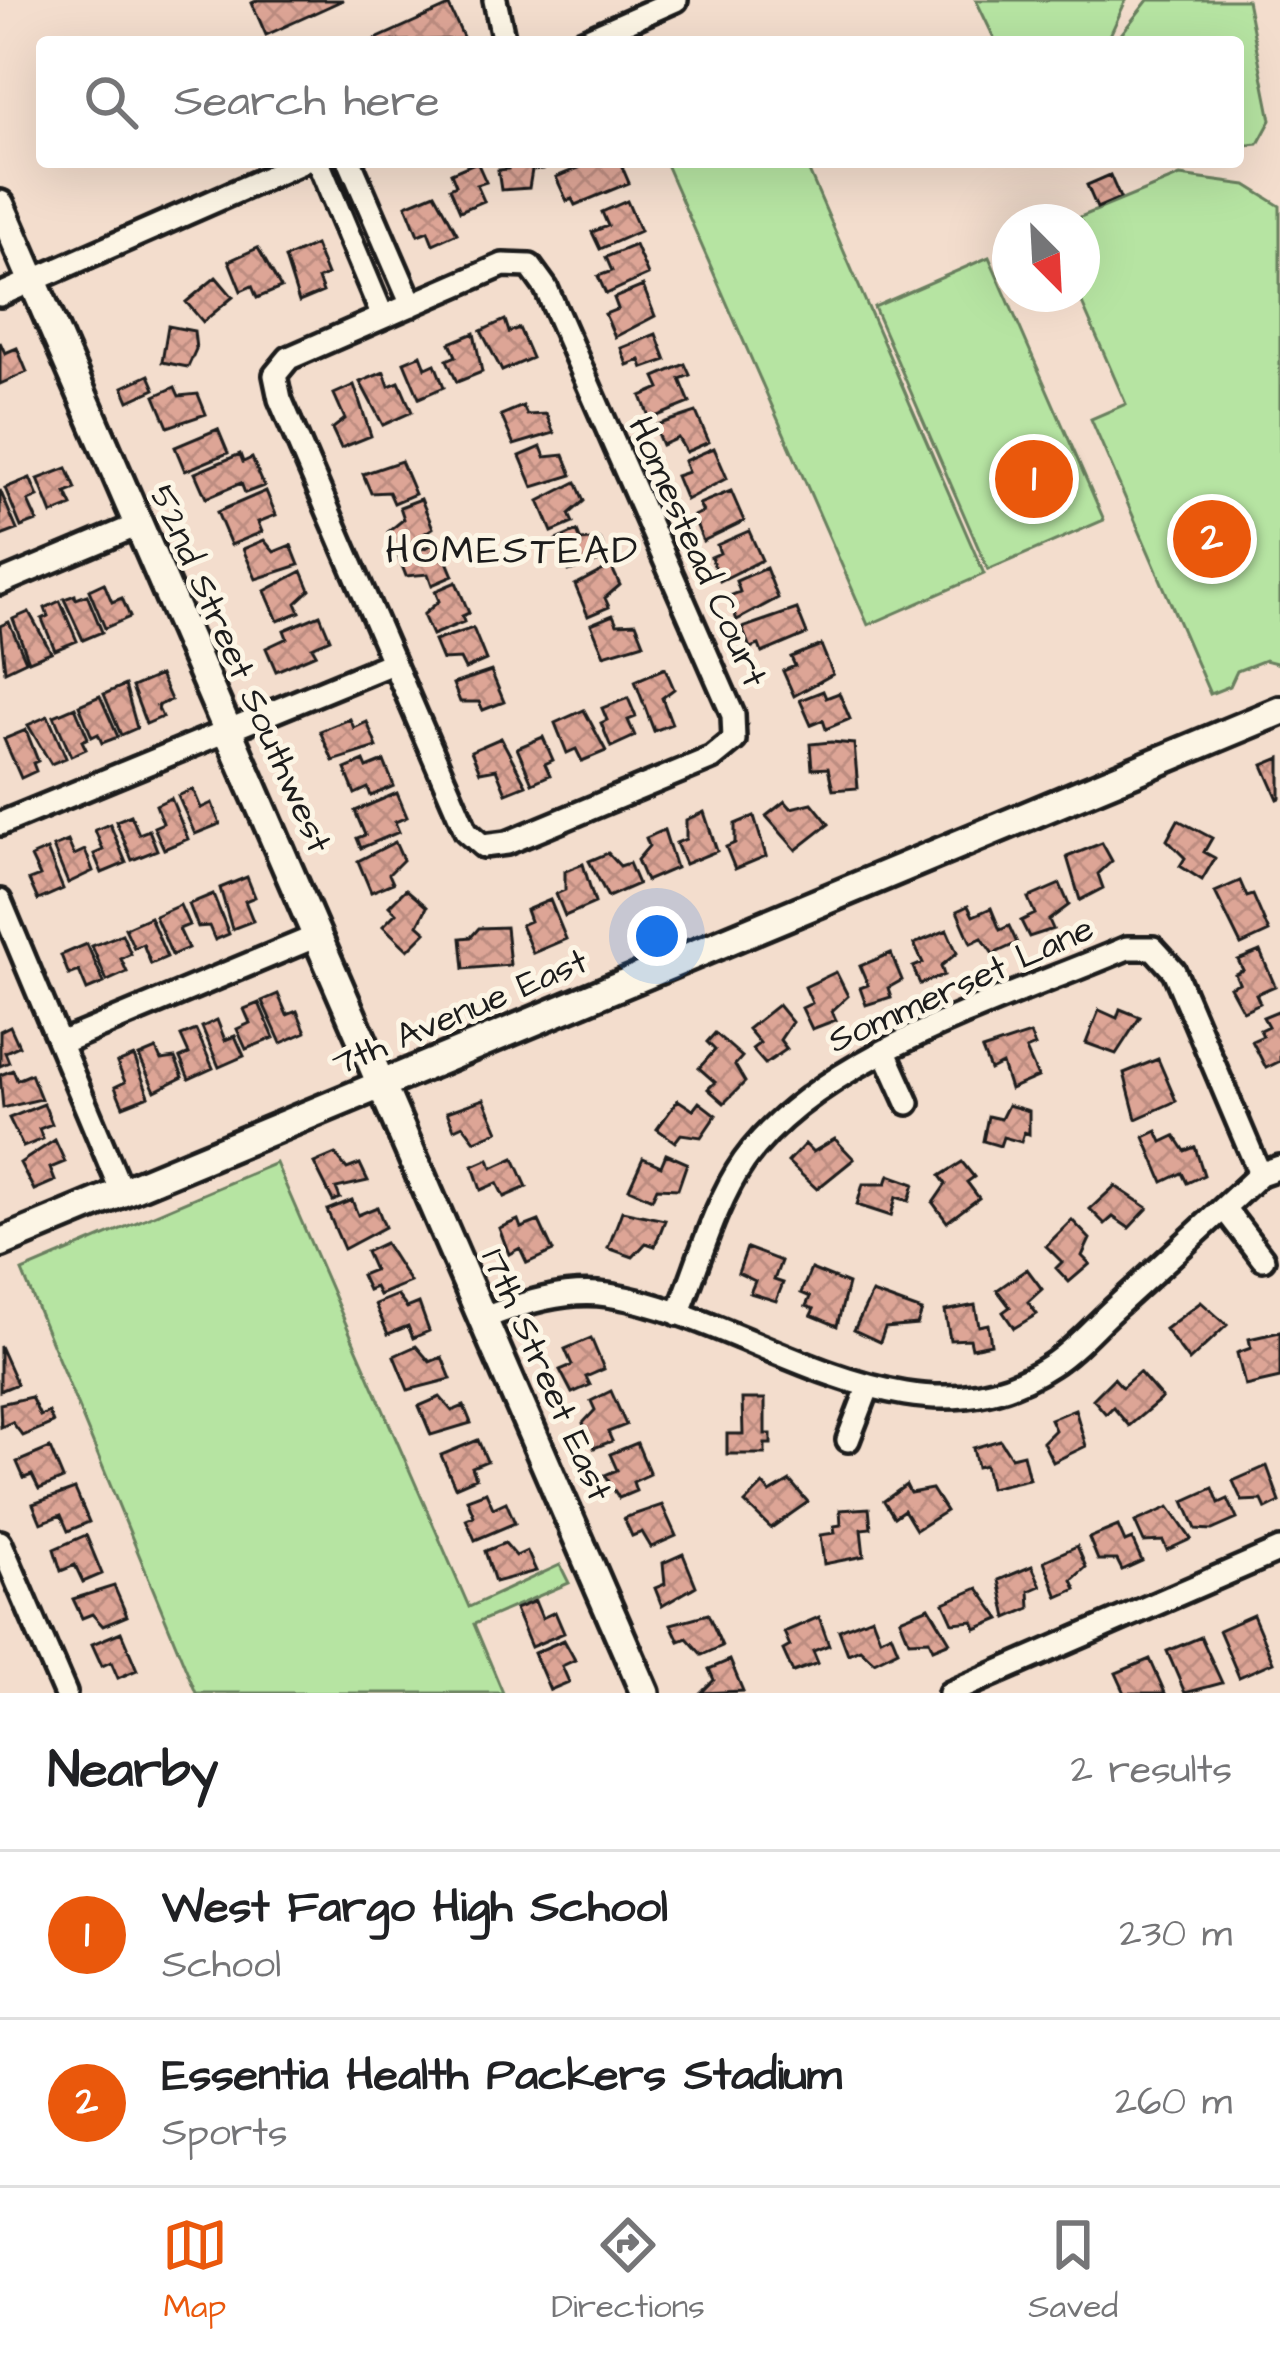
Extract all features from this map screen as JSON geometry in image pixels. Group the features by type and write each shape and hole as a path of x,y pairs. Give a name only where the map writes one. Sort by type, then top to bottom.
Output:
{"street":[{"path":"495,0 504,36"},
{"path":"594,36 676,0"},
{"path":"0,295 289,168"},
{"path":"321,168 383,317"},
{"path":"353,168 412,305"},
{"path":"0,205 32,281"},
{"name":"Homestead Court","path":"503,265 530,266 733,716 734,740 712,758 507,843 483,846 466,831 280,399 275,375 290,358 412,305 503,265"},
{"name":"52nd Street Southwest","path":"32,281 380,1086"},
{"path":"0,583 138,525"},
{"path":"0,824 392,663"},
{"name":"7th Avenue East","path":"0,1243 1280,711"},
{"path":"0,901 121,1190"},
{"path":"60,1043 317,936"},
{"name":"Sommerset Lane","path":"678,1314 740,1167 776,1120 824,1082 884,1052 1127,947 1154,948 1174,971 1270,1170"},
{"path":"884,1052 908,1102"},
{"name":"17th Street East","path":"380,1086 645,1693"},
{"path":"484,1318 559,1295 607,1295 678,1314 868,1388 928,1397 989,1393 1051,1366 1270,1170"},
{"path":"1224,1208 1263,1259"},
{"path":"848,1440 868,1388"},
{"path":"0,1542 64,1693"},
{"path":"950,1693 1280,1550"}],"green space":[{"path":"976,0 1126,0 1110,36 993,36"},
{"path":"1148,0 1247,0 1271,120 1258,144 1244,145 1244,36 1120,36"},
{"path":"668,168 808,168 984,574 868,625"},
{"path":"1180,176 1246,185 1280,206 1280,664 1265,660 1237,671 1230,686 1210,694 1091,419 1126,404 1086,312 1100,312 1100,209"},
{"path":"989,257 992,312 1013,312 1104,520 988,570 874,307"},
{"path":"276,1163 469,1607 560,1565 569,1583 474,1624 503,1693 196,1693 22,1271"}],"building":[{"path":"343,0 266,35 252,3"},
{"path":"449,6 463,36 383,36"},
{"path":"480,168 486,182 477,185 484,201 460,211 450,188 456,185 451,173"},
{"path":"578,168 623,168 629,183 575,205 572,199 567,201 556,177"},
{"path":"543,169 532,170 529,188 501,190 498,170"},
{"path":"1110,175 1120,198 1100,207 1087,185"},
{"path":"435,193 457,233 433,244 428,231 418,235 406,205"},
{"path":"627,201 640,231 600,249 592,232 608,226 602,212"},
{"path":"315,245 327,275 318,279 323,292 299,302 285,258"},
{"path":"635,245 648,275 606,294 598,276 612,271 606,257"},
{"path":"258,248 281,288 257,298 252,286 241,291 229,261"},
{"path":"216,277 233,297 203,322 186,302"},
{"path":"643,286 655,316 615,337 605,314 618,309 614,298"},
{"path":"505,320 509,332 519,328 532,358 502,371 481,331"},
{"path":"168,326 194,331 196,349 188,367 162,362"},
{"path":"474,333 482,372 457,382 447,360 456,356 450,343"},
{"path":"656,334 666,360 643,368 640,360 627,365 621,348"},
{"path":"0,342 5,353 17,348 27,372 0,384"},
{"path":"421,355 426,368 435,364 444,387 419,398 404,362"},
{"path":"685,364 690,375 680,379 690,403 650,419 641,396 660,388 655,377"},
{"path":"384,372 389,386 399,382 412,412 383,425 360,382"},
{"path":"149,375 155,389 129,401 123,387"},
{"path":"354,385 371,436 341,448 332,429 345,419 334,394"},
{"path":"175,387 179,396 198,394 206,414 168,427 155,396"},
{"path":"523,406 527,415 546,414 554,433 514,445 501,415"},
{"path":"696,412 709,442 686,452 678,438 662,445 654,426"},
{"path":"218,429 228,453 185,471 175,447"},
{"path":"541,447 545,457 564,455 572,475 533,487 520,456"},
{"path":"714,448 727,478 686,500 676,476 688,472 684,461"},
{"path":"240,454 243,462 252,458 264,486 245,493 241,483 206,498 195,473"},
{"path":"401,461 415,494 394,503 389,492 371,493 363,474"},
{"path":"67,468 76,489 66,493 72,506 52,514 38,479"},
{"path":"30,478 38,497 28,501 37,521 21,527 5,488"},
{"path":"576,482 584,501 569,514 573,523 552,532 539,501"},
{"path":"0,490 17,530 1,536 0,533"},
{"path":"266,491 276,515 258,522 262,532 231,545 217,512"},
{"path":"731,491 744,521 703,541 693,516 703,512 699,504"},
{"path":"421,499 433,528 396,552 388,532 404,519 400,507"},
{"path":"577,531 581,541 600,539 608,558 569,571 556,540"},
{"path":"749,531 762,560 720,581 711,557 720,553 717,545"},
{"path":"264,540 274,552 291,545 299,565 256,579 243,549"},
{"path":"439,542 453,576 432,585 428,574 406,576 399,558"},
{"path":"611,566 620,585 605,598 609,607 588,616 575,585"},
{"path":"766,568 778,598 737,620 727,597 740,592 736,581"},
{"path":"302,571 310,590 296,603 300,612 278,621 265,591"},
{"path":"456,582 469,613 462,616 464,622 432,635 423,615 439,601 435,591"},
{"path":"104,583 112,602 122,598 130,617 105,628 89,590"},
{"path":"75,595 76,599 87,595 102,632 83,640 64,599"},
{"path":"60,601 77,641 55,650 42,619 48,616 45,608"},
{"path":"797,609 807,634 762,653 759,645 750,648 742,628"},
{"path":"29,612 51,652 29,661 13,619"},
{"path":"320,615 330,639 312,647 316,654 276,671 266,648 287,638 284,630"},
{"path":"613,615 617,624 636,623 644,643 604,655 591,624"},
{"path":"9,622 26,661 5,671 0,626"},
{"path":"473,628 486,660 465,669 460,659 442,660 434,641"},
{"path":"821,645 833,674 794,696 783,671 795,666 791,657"},
{"path":"665,668 674,689 662,698 672,724 654,731 635,681"},
{"path":"491,671 504,702 483,710 479,702 460,702 453,684"},
{"path":"160,675 171,700 157,706 162,717 146,724 132,687"},
{"path":"125,685 137,728 121,735 104,694"},
{"path":"823,691 826,698 839,693 850,719 826,729 823,720 811,725 800,700"},
{"path":"100,696 118,737 102,743 98,734 92,737 79,705"},
{"path":"628,698 636,717 628,720 635,736 611,747 601,723 607,720 602,708"},
{"path":"75,707 88,738 82,741 86,749 71,756 54,716"},
{"path":"584,710 606,751 582,761 576,749 567,753 555,723"},
{"path":"48,716 66,758 51,764 28,725"},
{"path":"350,719 354,728 367,722 377,747 333,761 320,731"},
{"path":"26,730 38,761 33,763 36,771 21,778 4,739"},
{"path":"543,737 553,760 545,764 550,775 532,783 517,748"},
{"path":"501,738 526,785 506,793 496,769 480,772 471,751"},
{"path":"810,744 854,744 858,788 833,790 828,768 812,769"},
{"path":"1280,758 1280,798 1278,799 1263,765"},
{"path":"364,761 367,768 384,761 394,786 371,796 368,788 355,794 345,769"},
{"path":"193,789 201,808 212,803 220,824 195,834 178,796"},
{"path":"397,793 407,817 395,822 399,832 361,848 357,838 365,835 355,811"},
{"path":"171,798 188,839 164,849 154,827 163,823 156,805"},
{"path":"785,801 791,808 812,803 829,824 796,850 766,816"},
{"path":"704,812 717,851 685,864 676,843 686,839 686,820"},
{"path":"131,815 139,834 149,830 157,850 132,860 116,821"},
{"path":"754,816 766,856 735,869 726,847 735,843 735,824"},
{"path":"1178,820 1212,838 1204,852 1215,858 1202,880 1180,866 1185,858 1167,840"},
{"path":"110,824 126,863 102,873 94,854 103,850 95,830"},
{"path":"664,830 676,868 646,881 637,860 649,846 646,838"},
{"path":"68,841 74,855 85,850 93,871 68,883 53,847"},
{"path":"395,842 403,860 389,874 393,883 371,892 358,861"},
{"path":"1102,843 1112,861 1098,874 1103,888 1080,900 1067,857"},
{"path":"47,850 63,889 38,900 29,880 40,876 31,857"},
{"path":"608,853 620,866 629,863 638,884 608,897 589,861"},
{"path":"583,864 595,903 565,916 556,894 565,890 565,871"},
{"path":"247,877 255,897 245,901 253,921 232,929 220,888"},
{"path":"1240,881 1247,897 1253,895 1269,932 1241,945 1215,892"},
{"path":"1060,884 1069,905 1049,920 1053,929 1029,937 1021,921 1035,914 1028,898"},
{"path":"406,889 427,907 418,925 426,932 408,950 383,926 396,913 389,906"},
{"path":"213,894 229,934 215,940 209,926 198,927 189,904"},
{"path":"550,900 566,939 533,953 521,925 530,921 526,910"},
{"path":"180,905 189,925 179,929 188,948 172,955 155,916"},
{"path":"968,906 973,916 991,908 1000,930 1009,926 1017,943 993,954 982,938 971,943 957,911"},
{"path":"150,917 167,957 151,964 143,944 134,948 125,928"},
{"path":"506,927 510,965 464,969 461,938 471,937 479,928"},
{"path":"947,930 957,953 941,966 944,975 920,984 913,967 923,963 914,944"},
{"path":"122,934 131,954 121,959 127,972 107,981 92,946"},
{"path":"87,944 104,983 87,990 79,971 69,975 61,955"},
{"path":"1260,951 1275,986 1256,994 1260,1003 1243,1011 1230,987 1239,983 1235,974 1243,970 1238,960"},
{"path":"891,953 902,980 888,988 891,997 866,1005 860,988 868,985 860,966"},
{"path":"836,972 848,996 832,1011 836,1020 812,1029 802,1008 812,1003 805,987"},
{"path":"278,994 287,1015 297,1011 306,1032 281,1043 262,1001"},
{"path":"259,1003 274,1038 246,1049 237,1029 250,1023 244,1009"},
{"path":"778,1005 792,1022 780,1040 787,1049 765,1064 752,1049 760,1043 748,1029"},
{"path":"1120,1009 1140,1017 1116,1054 1086,1043 1099,1010 1117,1018"},
{"path":"1280,1010 1280,1061 1266,1068 1252,1041 1263,1036 1260,1030 1268,1026 1263,1017"},
{"path":"217,1020 225,1040 235,1036 244,1056 219,1067 202,1027"},
{"path":"10,1026 19,1046 5,1052 9,1062 0,1066 0,1031"},
{"path":"196,1030 213,1068 189,1079 180,1058 189,1054 181,1036"},
{"path":"715,1033 742,1057 735,1065 745,1082 724,1103 708,1089 715,1082 699,1068 715,1050 707,1042"},
{"path":"1030,1034 1035,1046 1026,1050 1038,1077 1010,1089 1002,1064 990,1070 982,1050"},
{"path":"156,1049 161,1060 175,1058 183,1077 155,1091 139,1056"},
{"path":"134,1056 149,1096 123,1106 115,1087 125,1082 117,1063"},
{"path":"1158,1059 1176,1101 1136,1119 1124,1073"},
{"path":"13,1070 17,1080 31,1074 41,1099 3,1108 0,1075"},
{"path":"484,1099 498,1131 475,1141 463,1125 454,1129 447,1112"},
{"path":"678,1100 693,1110 699,1102 716,1115 701,1137 681,1134 675,1142 657,1129"},
{"path":"44,1104 52,1124 39,1129 43,1139 23,1147 9,1118"},
{"path":"1008,1105 1029,1111 1029,1134 1024,1132 1021,1142 1003,1137 1000,1146 983,1141 988,1116 1001,1119"},
{"path":"1157,1131 1162,1142 1175,1136 1185,1151 1195,1147 1204,1175 1187,1183 1182,1173 1163,1182 1144,1137"},
{"path":"835,1139 854,1159 817,1189 788,1162 805,1144 813,1152"},
{"path":"55,1140 65,1162 50,1168 55,1181 34,1190 20,1163"},
{"path":"335,1154 347,1169 360,1164 368,1181 336,1188 340,1198 333,1201 314,1163"},
{"path":"666,1154 687,1163 678,1189 657,1188 652,1199 629,1189 643,1158 661,1166"},
{"path":"514,1158 527,1187 504,1197 497,1183 481,1190 473,1166 489,1159 492,1168"},
{"path":"962,1162 974,1177 967,1182 979,1198 947,1222 933,1203 946,1184 940,1176"},
{"path":"889,1175 914,1184 909,1201 896,1197 891,1216 857,1205 863,1184 886,1184"},
{"path":"1115,1186 1148,1208 1129,1228 1113,1217 1105,1224 1090,1209"},
{"path":"352,1200 358,1215 377,1207 385,1227 344,1249 327,1210"},
{"path":"622,1211 665,1220 655,1246 646,1243 633,1257 608,1248"},
{"path":"518,1220 521,1228 539,1221 553,1251 527,1263 520,1248 509,1254 499,1228"},
{"path":"1072,1220 1090,1239 1082,1256 1090,1264 1069,1282 1056,1268 1062,1262 1046,1246"},
{"path":"385,1243 410,1282 379,1295 375,1287 368,1290 361,1275 374,1270 366,1252"},
{"path":"747,1248 781,1261 774,1280 783,1283 776,1301 750,1293 755,1281 738,1273"},
{"path":"811,1269 848,1284 837,1326 811,1315 814,1309 806,1306 810,1297 801,1293"},
{"path":"1027,1269 1042,1289 1028,1302 1037,1314 1014,1328 1003,1312 1010,1307 997,1290"},
{"path":"872,1293 922,1311 917,1325 885,1328 880,1342 854,1330"},
{"path":"397,1295 407,1308 419,1303 429,1331 413,1338 408,1326 388,1334 375,1304"},
{"path":"1201,1302 1227,1325 1189,1361 1165,1329"},
{"path":"975,1305 979,1326 988,1324 991,1344 972,1348 970,1339 950,1340 945,1311"},
{"path":"1280,1332 1280,1378 1245,1386 1237,1353 1251,1348 1249,1339"},
{"path":"591,1338 604,1369 586,1377 590,1385 572,1393 560,1370 572,1365 565,1349"},
{"path":"0,1346 17,1384 0,1391"},
{"path":"416,1346 430,1362 442,1357 451,1379 408,1390 394,1356"},
{"path":"1139,1372 1162,1398 1129,1426 1113,1407 1106,1414 1093,1399 1114,1378 1122,1387"},
{"path":"611,1391 626,1425 608,1432 612,1441 594,1448 583,1423 595,1410 591,1401"},
{"path":"31,1397 40,1416 49,1412 53,1423 23,1436 12,1422 1,1427 0,1404"},
{"path":"440,1397 452,1411 464,1406 471,1423 431,1435 419,1406"},
{"path":"742,1399 765,1399 765,1434 771,1434 771,1444 765,1444 765,1454 727,1454 727,1434 743,1434"},
{"path":"1075,1409 1086,1446 1053,1462 1043,1442 1055,1430 1050,1419"},
{"path":"478,1440 487,1461 472,1467 476,1478 455,1487 441,1455"},
{"path":"1000,1440 1011,1457 1023,1454 1029,1479 990,1488 985,1465 977,1467 973,1448"},
{"path":"637,1443 650,1474 633,1482 636,1491 619,1498 605,1475 617,1470 610,1454"},
{"path":"50,1448 63,1479 39,1489 32,1475 24,1478 17,1462"},
{"path":"1267,1466 1280,1502 1266,1509 1262,1500 1242,1501 1233,1481"},
{"path":"790,1481 808,1502 771,1528 745,1503 763,1485 770,1493"},
{"path":"906,1485 910,1493 932,1489 946,1511 916,1530 904,1510 894,1517 884,1501"},
{"path":"1213,1488 1219,1503 1228,1499 1237,1519 1212,1530 1196,1529 1184,1501"},
{"path":"75,1489 89,1522 68,1531 61,1515 41,1523 33,1504"},
{"path":"486,1492 493,1508 506,1502 515,1523 475,1540 466,1519 474,1516 467,1499"},
{"path":"662,1505 676,1536 651,1547 642,1532 632,1536 624,1518"},
{"path":"1169,1507 1191,1539 1167,1550 1163,1541 1144,1542 1135,1522"},
{"path":"869,1508 871,1528 861,1529 864,1556 824,1564 820,1535 835,1533 834,1526 841,1525 840,1510"},
{"path":"1118,1526 1125,1542 1132,1539 1142,1561 1122,1570 1117,1560 1098,1560 1089,1538"},
{"path":"86,1535 102,1574 83,1582 75,1565 61,1571 54,1549"},
{"path":"505,1543 516,1556 527,1551 536,1571 495,1582 485,1551"},
{"path":"1077,1546 1086,1567 1072,1580 1076,1589 1058,1597 1044,1561"},
{"path":"683,1554 696,1586 662,1606 655,1588 665,1584 663,1563"},
{"path":"1032,1566 1041,1586 1029,1591 1030,1608 1007,1618 999,1580"},
{"path":"114,1586 127,1616 103,1626 92,1614 82,1618 73,1599"},
{"path":"978,1588 1000,1619 976,1629 973,1621 953,1623 944,1603"},
{"path":"535,1601 542,1618 555,1612 564,1633 531,1647 515,1609"},
{"path":"929,1607 950,1642 933,1649 929,1640 909,1641 900,1619"},
{"path":"708,1614 722,1646 702,1655 687,1638 679,1641 671,1624"},
{"path":"1253,1615 1273,1662 1239,1677 1219,1630"},
{"path":"819,1617 829,1645 813,1651 818,1663 793,1672 783,1650 790,1646 784,1632"},
{"path":"872,1617 880,1638 891,1633 898,1650 874,1662 860,1649 848,1654 839,1630"},
{"path":"121,1632 137,1670 118,1678 111,1662 102,1666 92,1644"},
{"path":"1201,1637 1222,1683 1185,1693 1167,1651"},
{"path":"564,1640 575,1660 562,1666 569,1682 550,1690 534,1653"},
{"path":"1150,1659 1165,1693 1125,1693 1116,1673"},
{"path":"730,1660 743,1691 701,1693 714,1680 709,1669"}],"place":[{"name":"West Fargo High School","path":"1034,479"},
{"name":"Essentia Health Packers Stadium","path":"1212,539"}],"district":[{"name":"HOMESTEAD","path":"513,552"}]}
